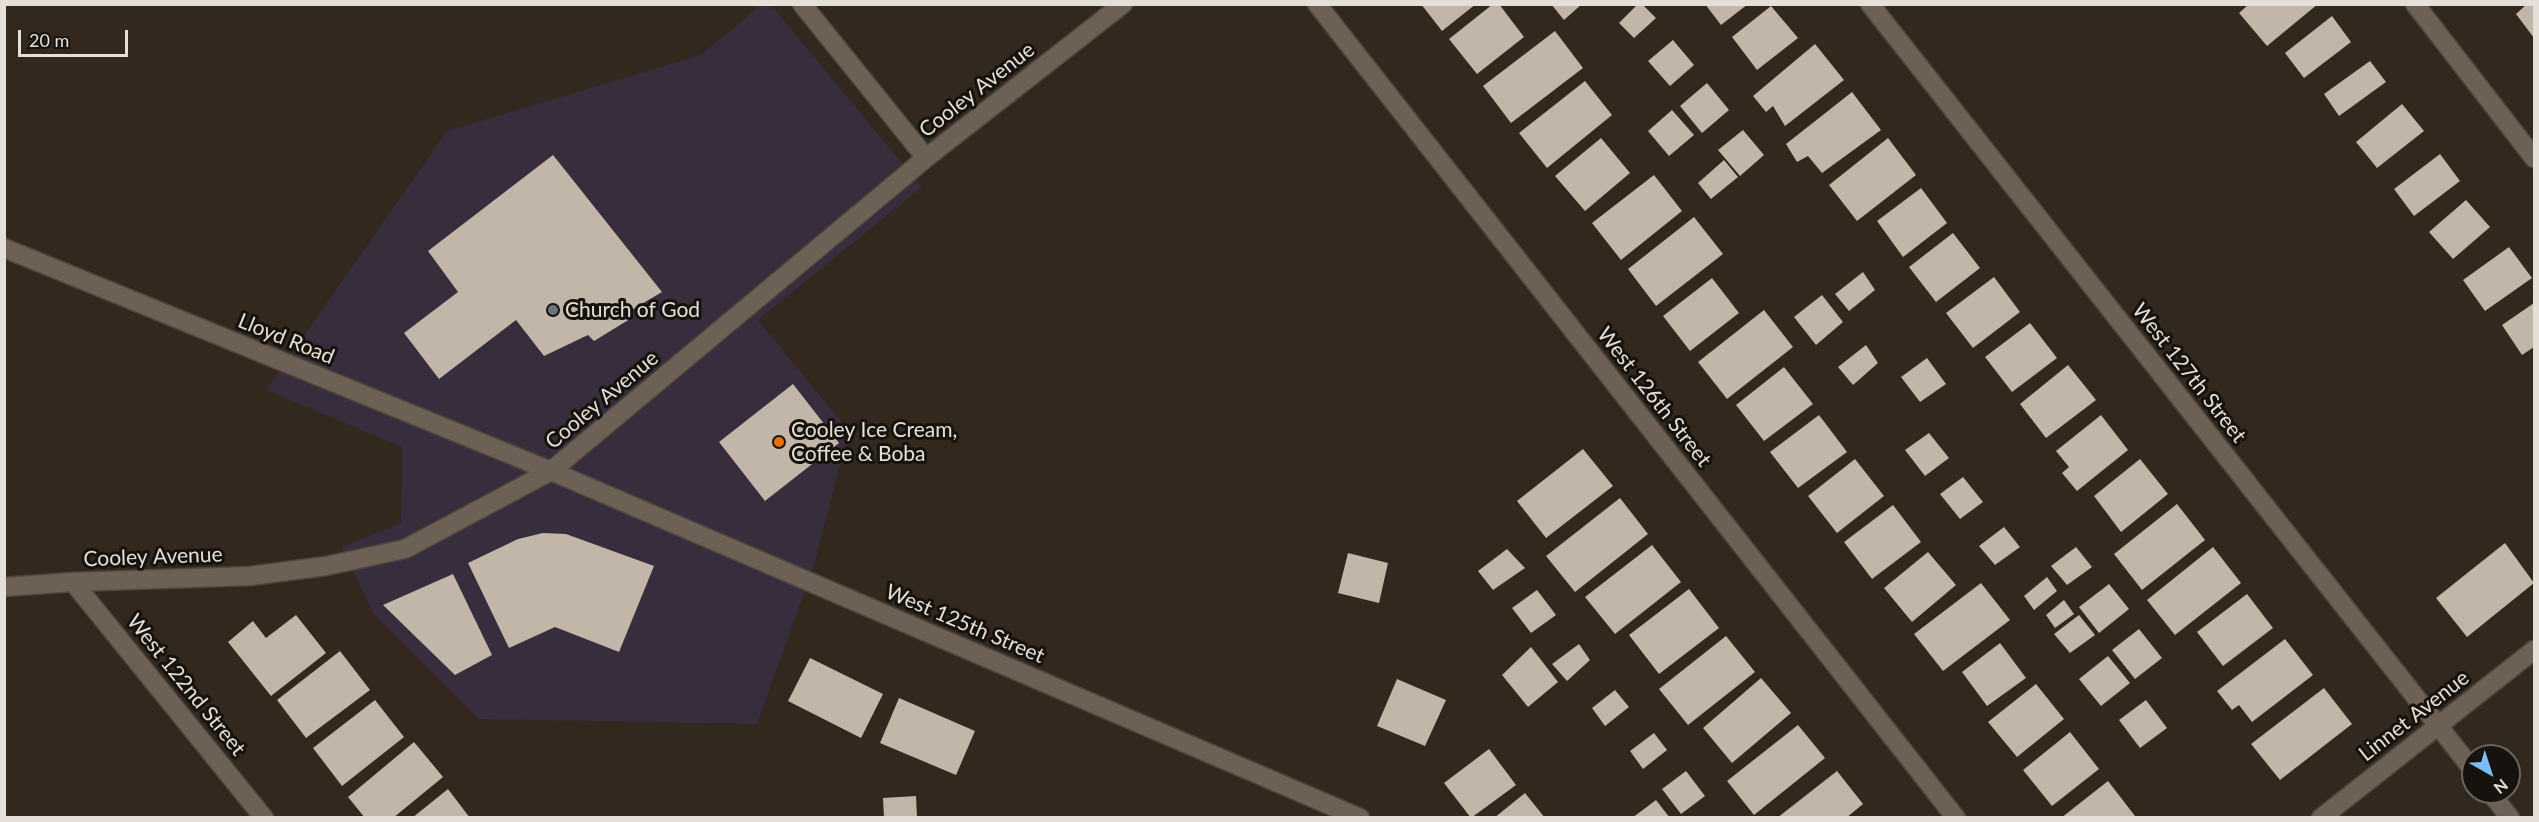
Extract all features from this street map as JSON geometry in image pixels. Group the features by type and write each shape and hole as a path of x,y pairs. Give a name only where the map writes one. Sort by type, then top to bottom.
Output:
{"street":[{"path":"802,4 926,158"},
{"name":"Cooley Avenue","path":"4,587 73,582 250,576 326,566 405,549 551,471 926,158 1123,4"},
{"name":"West 126th Street","path":"1317,4 1956,818"},
{"name":"West 127th Street","path":"1870,4 2461,755"},
{"path":"2415,4 2535,158"},
{"name":"Lloyd Road","path":"4,248 551,471"},
{"name":"West 125th Street","path":"551,471 1360,818"},
{"name":"West 122nd Street","path":"73,582 264,818"},
{"name":"Linnet Avenue","path":"2321,818 2535,650"},
{"path":"2499,804 2510,818"}],"shaded area":[{"path":"761,5 771,5 922,187 758,320 849,431 814,565 757,724 479,719 373,613 342,547 401,523 402,447 266,390 447,131 701,55"}],"building":[{"path":"1421,4 1476,4 1442,31"},
{"path":"1493,4 1499,4 1524,37 1477,74 1449,39"},
{"path":"1551,4 1582,4 1564,20"},
{"path":"1638,4 1642,4 1656,18 1634,38 1619,23"},
{"path":"1705,4 1748,4 1721,25"},
{"path":"2249,4 2318,4 2267,46 2239,13"},
{"path":"2527,4 2534,4 2534,38 2516,14"},
{"path":"1771,6 1798,38 1757,70 1732,37"},
{"path":"2332,16 2351,42 2304,78 2285,53"},
{"path":"1555,31 1583,68 1511,123 1483,86"},
{"path":"1673,40 1694,65 1670,86 1648,61"},
{"path":"1815,44 1844,80 1785,126 1773,106 1766,112 1753,96"},
{"path":"2370,61 2386,82 2339,116 2324,94"},
{"path":"1585,81 1612,115 1547,168 1519,133"},
{"path":"1707,83 1729,110 1702,133 1680,106"},
{"path":"1852,92 1881,130 1822,173 1808,156 1797,162 1786,144"},
{"path":"2402,104 2424,131 2377,168 2356,142"},
{"path":"1672,110 1694,135 1669,156 1648,131"},
{"path":"1743,130 1764,155 1740,176 1718,150"},
{"path":"1601,138 1630,173 1585,211 1555,176"},
{"path":"1888,138 1916,175 1857,221 1829,185"},
{"path":"2440,154 2460,181 2414,216 2394,189"},
{"path":"553,155 662,292 625,314 630,319 594,341 588,335 544,356 516,320 439,379 404,333 458,292 428,251"},
{"path":"1724,160 1738,177 1711,199 1698,183"},
{"path":"1654,175 1682,211 1621,260 1592,223"},
{"path":"1921,188 1947,223 1903,257 1877,221"},
{"path":"2466,200 2490,227 2453,259 2429,232"},
{"path":"1694,217 1723,254 1656,306 1628,269"},
{"path":"1953,233 1980,268 1936,302 1909,267"},
{"path":"2509,247 2532,278 2485,311 2463,280"},
{"path":"1863,272 1875,290 1849,311 1835,294"},
{"path":"1994,277 2020,312 1973,348 1946,313"},
{"path":"1712,278 1739,313 1690,351 1663,316"},
{"path":"1822,295 1843,322 1816,345 1794,317"},
{"path":"2534,303 2534,347 2522,355 2502,325"},
{"path":"1764,310 1793,347 1727,399 1698,362"},
{"path":"2030,323 2057,358 2012,392 1985,357"},
{"path":"1866,345 1878,363 1853,385 1838,367"},
{"path":"1927,358 1946,384 1920,402 1901,377"},
{"path":"2068,365 2096,400 2046,438 2020,404"},
{"path":"1784,367 1813,404 1764,441 1736,405"},
{"name":"Cooley Ice Cream, Coffee & Boba","path":"793,384 839,443 765,501 719,442"},
{"path":"1819,415 1847,452 1798,488 1770,452"},
{"path":"2101,415 2128,450 2077,491 2062,473 2069,467 2056,451"},
{"path":"1929,433 1949,458 1925,476 1905,450"},
{"path":"1583,449 1613,486 1546,538 1517,501"},
{"path":"1855,459 1884,496 1837,533 1808,496"},
{"path":"2140,459 2168,494 2121,532 2094,496"},
{"path":"1963,477 1983,502 1960,519 1940,494"},
{"path":"1620,498 1648,534 1575,592 1546,556"},
{"path":"2177,504 2205,540 2142,590 2114,554"},
{"path":"1893,505 1921,542 1872,579 1844,542"},
{"path":"2004,527 2020,547 1995,565 1979,546"},
{"path":"543,533 566,534 654,566 619,652 555,627 509,648 468,563 518,539"},
{"path":"2505,543 2534,583 2467,637 2436,598"},
{"path":"1652,545 1681,582 1615,634 1585,597"},
{"path":"2076,547 2092,567 2067,585 2051,566"},
{"path":"2213,547 2241,583 2175,635 2147,600"},
{"path":"1507,549 1525,568 1493,590 1478,571"},
{"path":"1928,552 1956,585 1912,622 1884,588"},
{"path":"1348,553 1388,563 1379,603 1338,593"},
{"path":"453,574 492,655 455,675 383,605"},
{"path":"2047,577 2057,591 2034,610 2024,596"},
{"path":"1981,583 2010,620 1943,671 1914,634"},
{"path":"2109,584 2129,609 2099,633 2079,607"},
{"path":"1689,589 1719,628 1659,674 1629,635"},
{"path":"1537,590 1556,615 1531,633 1512,608"},
{"path":"2247,594 2273,628 2223,666 2197,632"},
{"path":"2064,600 2074,614 2055,628 2046,615"},
{"path":"296,615 326,653 271,696 228,642 253,621 266,638"},
{"path":"2079,615 2095,635 2070,653 2054,634"},
{"path":"2139,629 2162,658 2135,679 2112,650"},
{"path":"1726,636 1755,672 1688,725 1659,689"},
{"path":"2285,639 2313,675 2252,722 2239,705 2232,710 2217,691"},
{"path":"2000,643 2026,678 1987,706 1962,672"},
{"path":"1579,644 1590,660 1567,681 1552,664"},
{"path":"1531,647 1558,682 1528,707 1502,675"},
{"path":"340,651 370,690 306,738 277,700"},
{"path":"2108,656 2130,683 2101,706 2079,679"},
{"path":"810,658 883,694 861,738 788,701"},
{"path":"1761,678 1791,713 1732,763 1703,728"},
{"path":"1397,679 1446,700 1425,746 1377,726"},
{"path":"2036,684 2064,719 2017,757 1988,722"},
{"path":"2324,688 2352,724 2280,780 2251,744"},
{"path":"1615,690 1629,707 1605,726 1592,708"},
{"path":"899,698 975,731 956,775 880,743"},
{"path":"375,700 404,737 342,786 313,748"},
{"path":"2146,700 2167,728 2140,748 2119,720"},
{"path":"1798,725 1825,758 1754,815 1727,781"},
{"path":"2070,732 2099,769 2052,806 2023,770"},
{"path":"1654,733 1667,750 1643,769 1630,751"},
{"path":"414,742 443,777 393,818 365,818 348,797"},
{"path":"1489,749 1516,785 1471,818 1444,783"},
{"path":"1686,771 1705,796 1681,814 1662,789"},
{"path":"1837,771 1863,804 1846,818 1777,818"},
{"path":"2108,781 2135,816 2061,818"},
{"path":"448,789 470,818 412,818"},
{"path":"1525,793 1545,818 1494,818"},
{"path":"916,796 917,818 884,818 883,798"},
{"path":"1656,800 1670,818 1632,818"}],"place":[{"name":"Church of God","path":"553,310"},
{"name":"Cooley Ice Cream, Coffee & Boba","path":"779,442"}]}
